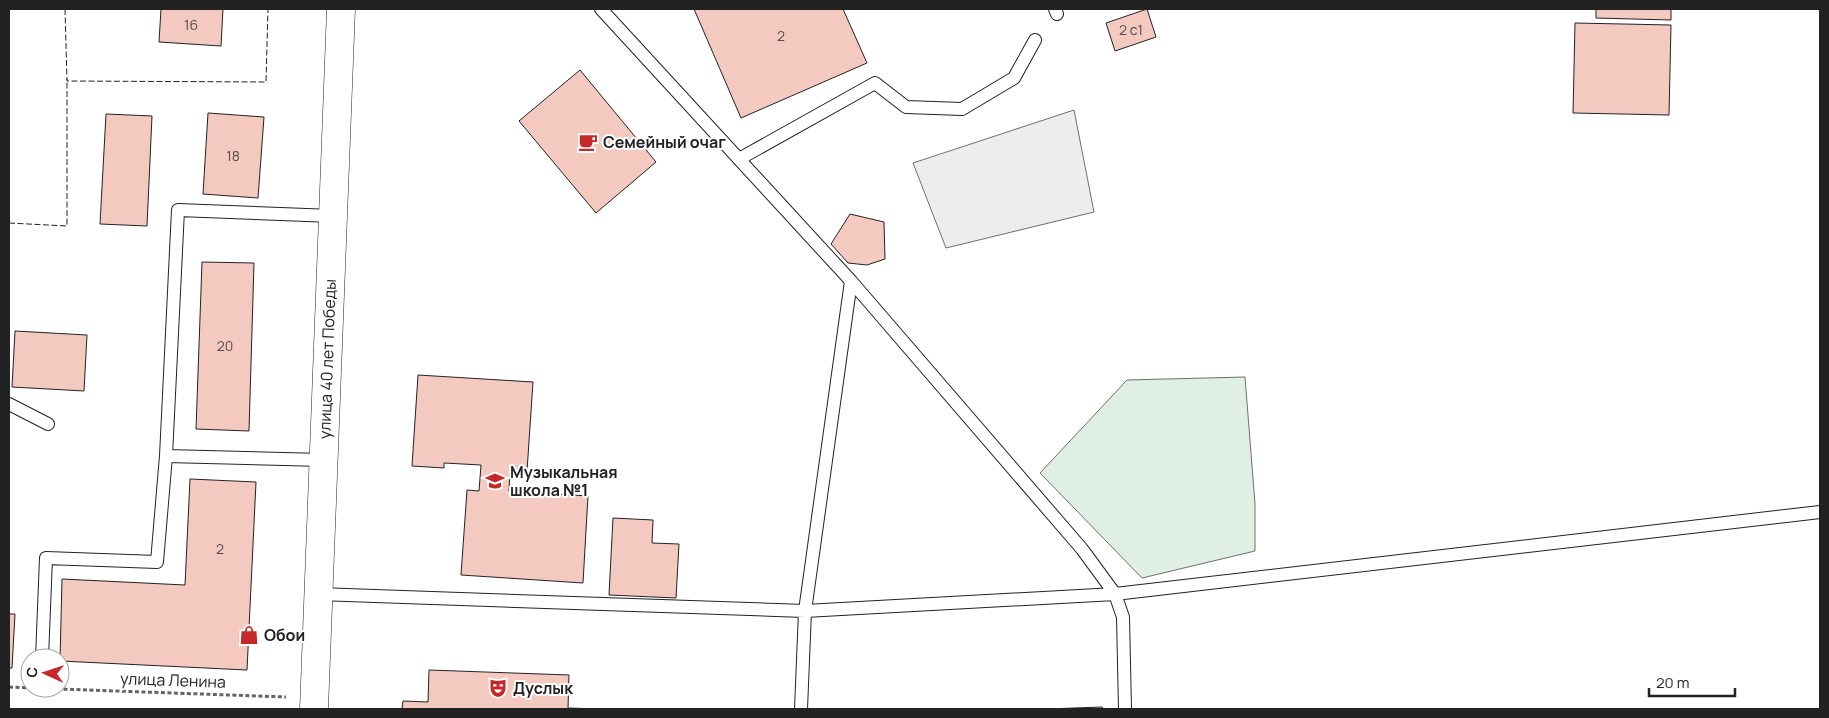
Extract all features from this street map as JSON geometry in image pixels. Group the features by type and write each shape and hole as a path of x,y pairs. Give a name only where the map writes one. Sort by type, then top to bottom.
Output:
{"main road":[{"name":"улица 40 лет Победы","path":"314,704 341,9"}],"lane":[{"path":"601,9 851,281 1082,549 1114,594 1123,618 1125,709"},
{"path":"740,160 876,83 906,107 962,109 1014,78 1035,40"},
{"path":"42,648 46,558 157,562 166,456 178,210 333,216"},
{"path":"801,709 805,611 851,281"},
{"path":"9,404 48,424"},
{"path":"166,456 324,460"},
{"path":"318,594 805,611 1114,594 1820,512"}],"path":[{"name":"улица Ленина","path":"70,690 314,704"}],"green space":[{"path":"1245,377 1255,504 1255,551 1142,578 1040,473 1127,380"}],"shaded area":[{"path":"1074,110 1094,212 946,248 913,163"}],"building":[{"path":"161,9 223,9 221,46 159,42"},
{"path":"694,9 843,9 867,63 741,118"},
{"path":"1147,9 1156,37 1115,51 1106,23"},
{"path":"1596,9 1671,9 1671,20 1596,18"},
{"path":"1575,23 1671,25 1669,115 1573,113"},
{"name":"Семейный очаг","path":"580,70 656,162 596,213 519,121"},
{"path":"208,113 264,117 258,198 203,194"},
{"path":"106,114 152,116 147,226 100,224"},
{"path":"850,214 884,222 885,259 867,265 848,263 831,244"},
{"path":"202,262 254,263 249,431 196,429"},
{"path":"15,331 87,335 84,391 12,387"},
{"name":"Музыкальная школа №1","path":"418,375 533,382 527,471 510,470 509,491 588,496 583,583 461,575 467,490 479,491 481,465 444,463 444,468 412,466"},
{"path":"190,479 256,482 247,670 70,661 70,648 60,648 62,579 185,585"},
{"path":"613,518 653,520 652,543 679,544 676,598 609,595"},
{"path":"9,614 15,614 12,668 9,668"},
{"name":"Дуслык","path":"429,670 569,675 568,708 600,709 402,709 403,701 428,702"},
{"path":"1102,707 1104,709 1047,709"}],"fence":[{"path":"65,9 67,81 266,82 268,9"},
{"path":"9,223 67,226 67,79"}],"place":[{"name":"Семейный очаг","path":"588,142"},
{"name":"Музыкальная школа №1","path":"495,481"},
{"name":"Обои","path":"249,635"},
{"name":"Дуслык","path":"498,688"}]}
